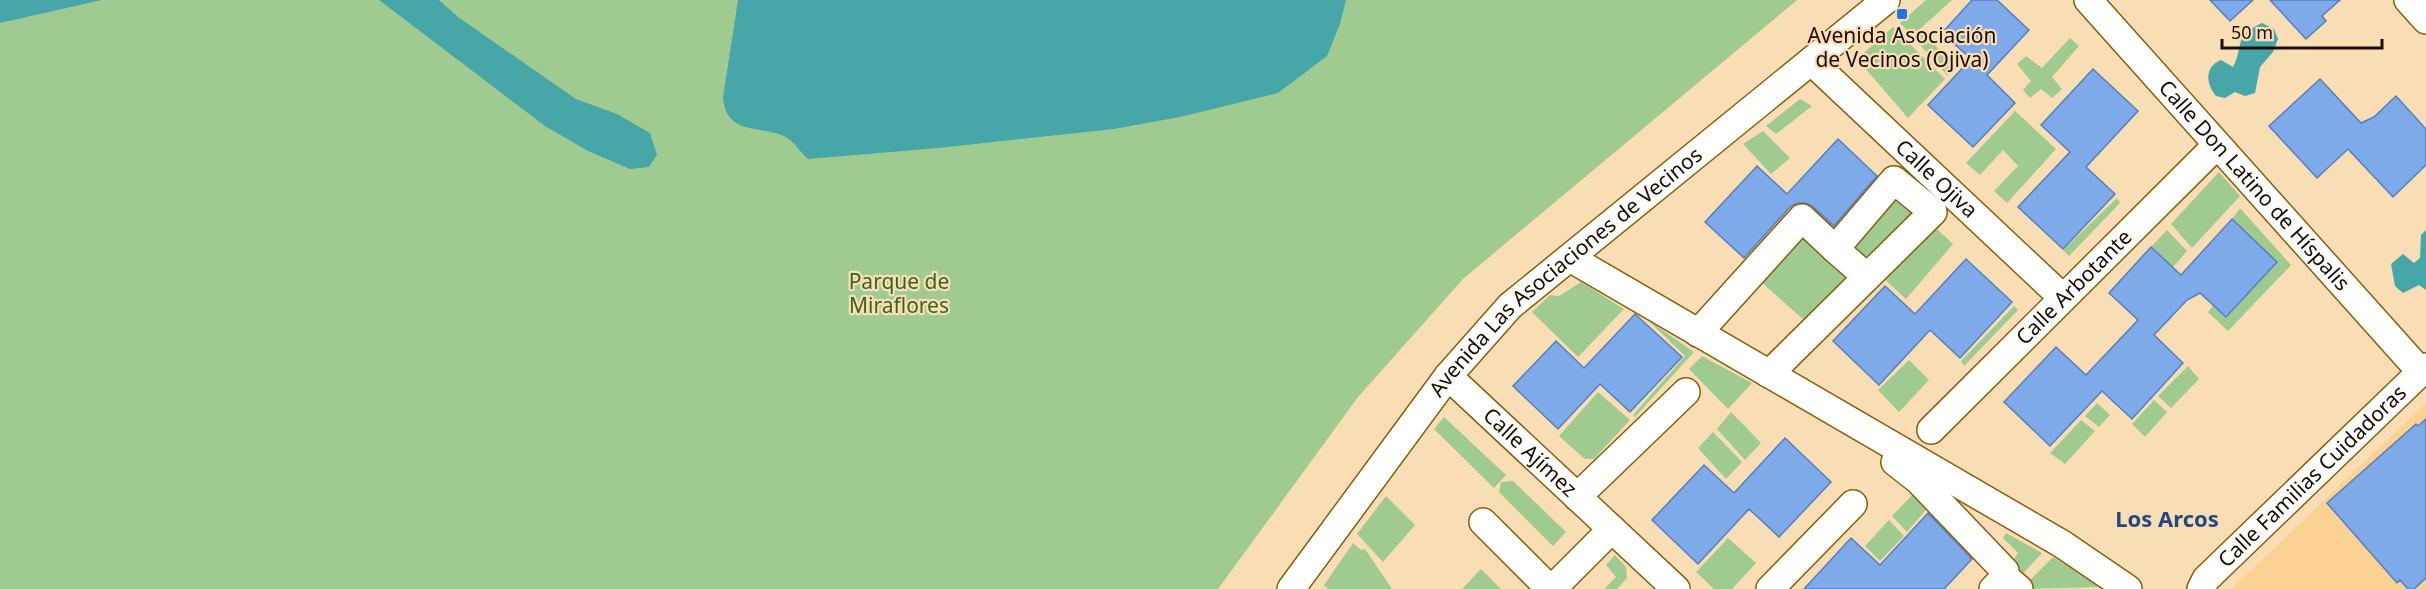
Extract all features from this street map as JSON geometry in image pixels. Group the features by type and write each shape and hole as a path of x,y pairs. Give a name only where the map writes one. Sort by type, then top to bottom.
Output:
{"street":[{"name":"Avenida Las Asociaciones de Vecinos","path":"1291,589 1448,376 1510,306 1886,0"},
{"name":"Calle Don Latino de Híspalis","path":"2088,0 2423,369"},
{"path":"2408,0 2426,20"},
{"name":"Calle Ojiva","path":"1811,61 2063,298"},
{"name":"Calle Arbotante","path":"1931,430 2217,144"},
{"path":"1769,374 1933,212 1894,180 1835,249"},
{"path":"1698,333 1803,218 1866,277"},
{"path":"1570,258 2062,544 2117,586"},
{"name":"Calle Familias Cuidadoras","path":"2200,589 2206,579 2423,369"},
{"name":"Calle Ajímez","path":"1448,376 1676,589"},
{"path":"1578,497 1686,392"},
{"path":"1876,436 1869,443 1918,480 2006,581"},
{"path":"1770,589 1852,504"},
{"path":"1484,522 1551,589 1612,529"}],"shaded area":[{"path":"2426,403 2426,589 2231,589"}],"green space":[{"name":"Parque de Miraflores","path":"0,0 1797,0 1463,279 1358,397 1218,589 0,589"},
{"path":"1926,0 1952,0 1919,30 1957,66 1947,75 1900,23"},
{"path":"1893,27 1945,79 1908,118 1857,59"},
{"path":"2070,38 2079,46 2052,77 2062,89 2052,98 2041,89 2030,98 2023,90 2031,81 2017,64 2026,56 2042,68"},
{"path":"1800,99 1812,106 1776,134 1766,126"},
{"path":"2015,111 2056,149 2007,203 1994,191 2018,166 2003,150 1980,175 1966,163"},
{"path":"1763,131 1790,158 1771,174 1743,144"},
{"path":"2219,172 2240,196 2192,248 2171,224"},
{"path":"1900,193 1922,215 1870,271 1845,249"},
{"path":"2117,198 2120,203 2069,256 2063,250"},
{"path":"2240,208 2291,265 2228,331 2208,312 2213,306 2226,317 2277,262 2232,219"},
{"path":"1928,221 1953,244 1906,299 1878,273"},
{"path":"1810,225 1855,268 1805,321 1760,281"},
{"path":"2167,230 2187,251 2168,273 2167,262 2151,247"},
{"path":"1581,282 1624,309 1578,357 1532,312 1550,295 1559,296"},
{"path":"2014,306 2018,310 1964,366 1961,361"},
{"path":"1648,320 1694,352 1635,417 1633,415 1685,356"},
{"path":"1702,356 1752,383 1728,409 1689,369"},
{"path":"1909,360 1929,380 1899,412 1878,390"},
{"path":"2188,366 2199,379 2171,408 2158,396"},
{"path":"1598,392 1630,420 1594,459 1585,459 1559,436"},
{"path":"2154,400 2167,412 2145,437 2132,424"},
{"path":"2097,403 2110,415 2099,427 2085,416"},
{"path":"1731,412 1761,443 1745,460 1717,429"},
{"path":"1444,417 1506,475 1494,488 1434,429"},
{"path":"2081,420 2095,431 2065,464 2050,453"},
{"path":"1713,432 1742,462 1726,479 1698,448"},
{"path":"1513,481 1566,532 1553,546 1499,492 1501,482"},
{"path":"1915,492 1929,506 1907,532 1892,516"},
{"path":"1386,496 1415,525 1383,562 1357,534"},
{"path":"1889,520 1904,536 1880,561 1865,546"},
{"path":"2006,533 2042,553 2017,580 2005,571 2018,553 2003,538"},
{"path":"1728,538 1756,563 1732,589 1714,589 1696,572"},
{"path":"1353,543 1361,550 1365,549 1392,589 1328,589 1324,585"},
{"path":"1615,555 1626,567 1627,578 1617,589 1604,589 1616,577 1606,565"},
{"path":"2053,557 2101,587 2021,589"},
{"path":"1481,569 1501,589 1462,589"}],"water":[{"path":"0,0 102,0 0,23"},
{"path":"379,0 439,0 458,17 576,99 617,114 650,133 657,155 649,167 630,169 588,151 545,126"},
{"path":"738,0 1346,0 1340,24 1327,56 1278,93 1180,117 1114,129 808,159 794,143 784,136 744,127 730,118 725,109 723,97"},
{"path":"2262,23 2274,29 2278,39 2273,52 2260,67 2255,93 2245,96 2235,92 2225,98 2216,96 2210,86 2209,71 2215,63 2221,60 2233,67 2243,37"},
{"path":"2426,230 2426,290 2419,285 2403,293 2395,286 2391,264 2403,254 2414,263 2420,258 2421,235"}],"building":[{"path":"1972,0 1997,0 2029,30 1987,75 2015,103 1973,147 1928,105 1971,59 1942,33"},
{"path":"2210,0 2253,0 2230,21"},
{"path":"2270,0 2340,0 2322,16 2326,21 2306,39"},
{"path":"2093,69 2138,111 2086,167 2115,194 2063,249 2018,207 2070,152 2041,125"},
{"path":"2320,79 2361,123 2374,117 2396,96 2426,129 2426,165 2393,197 2348,149 2317,178 2269,126"},
{"path":"1838,139 1877,176 1834,226 1812,206 1797,203 1790,207 1744,258 1705,222 1757,166 1787,194"},
{"path":"2232,219 2277,262 2226,317 2200,293 2187,300 2154,335 2183,363 2132,419 2102,391 2050,446 2004,402 2056,347 2086,375 2138,320 2109,293 2151,247 2181,275"},
{"path":"1966,259 2012,302 1960,358 1930,330 1879,385 1833,341 1885,286 1915,314"},
{"path":"1635,314 1682,357 1630,412 1600,384 1558,429 1513,386 1556,341 1584,368"},
{"path":"2426,419 2426,578 2414,589 2408,589 2400,580 2397,583 2327,503 2416,424 2418,426"},
{"path":"1785,438 1831,482 1779,537 1749,509 1698,564 1652,520 1704,465 1734,493"},
{"path":"1928,513 1972,559 1944,589 1804,589 1851,538 1880,565"}],"place":[{"name":"Avenida Asociación de Vecinos (Ojiva)","path":"1902,14"}],"district":[{"name":"Los Arcos","path":"2167,519"}]}
